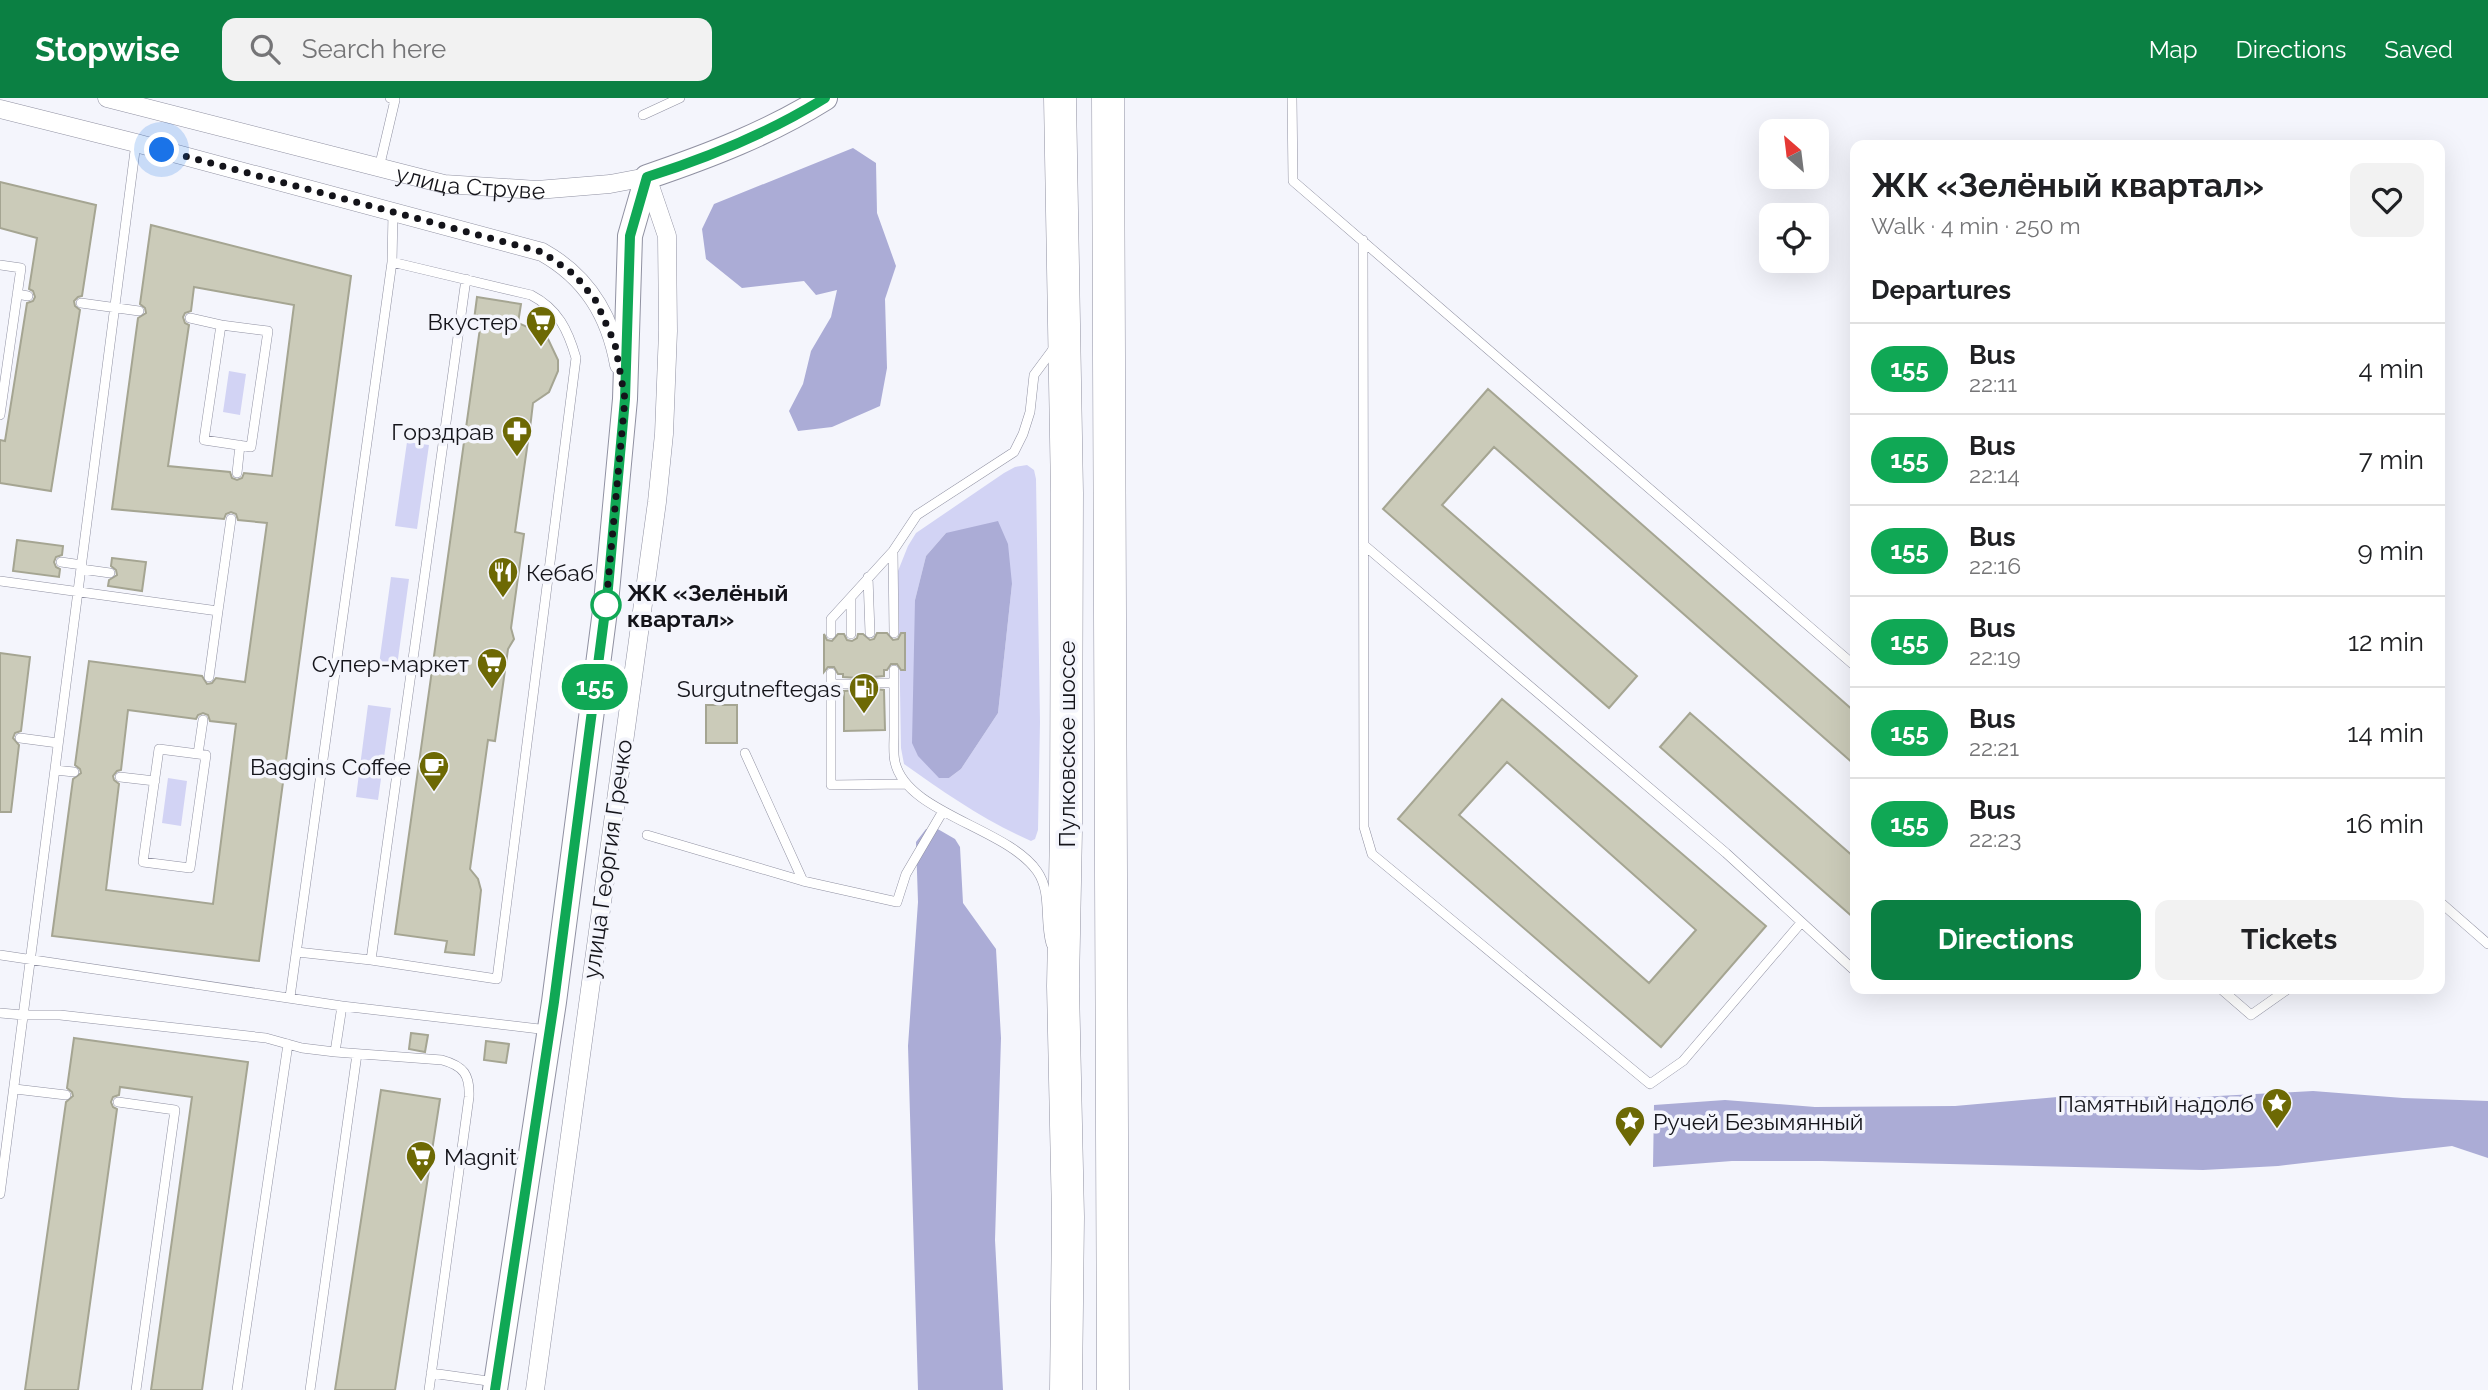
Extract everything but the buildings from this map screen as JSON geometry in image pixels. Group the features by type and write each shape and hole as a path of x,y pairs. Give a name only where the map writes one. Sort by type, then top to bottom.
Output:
{"highway":[{"name":"Пулковское шоссе","path":"1060,98 1066,641 1063,986 1068,1217 1066,1390"},
{"name":"Пулковское шоссе","path":"1108,98 1113,1390"}],"street":[{"name":"улица Струве","path":"107,98 443,184 508,190 572,189 647,177 744,142 825,98"},
{"name":"улица Струве","path":"0,109 542,252 575,275 596,301 615,344 625,399"},
{"path":"625,399 630,236 647,177"},
{"name":"улица Георгия Гречко","path":"535,1390 646,587 664,433 668,331 667,236 647,177"},
{"name":"улица Георгия Гречко","path":"496,1386 550,1030 596,680 608,588 625,399"}],"lane":[{"path":"643,115 680,98"},
{"path":"1293,98 1293,181 1850,662"},
{"path":"379,168 394,99"},
{"path":"0,1194 136,143"},
{"path":"290,997 392,262 393,213"},
{"path":"1363,240 1364,827 1372,854 1650,1084 1683,1061 1800,924"},
{"path":"297,951 497,979 576,358 565,326 558,315 531,295 392,262"},
{"path":"0,265 21,268 0,415"},
{"path":"371,960 466,279"},
{"path":"17,295 28,296"},
{"path":"81,303 139,311"},
{"path":"190,318 268,331 251,447 204,440 220,324"},
{"path":"831,634 831,619 893,551 917,515 1014,452 1024,434 1030,412 1034,375 1063,335"},
{"path":"237,472 240,445"},
{"path":"209,677 231,519"},
{"path":"1364,545 1726,853 1800,924 1850,967"},
{"path":"893,551 894,633"},
{"path":"61,562 110,573"},
{"path":"868,577 870,634"},
{"path":"0,581 218,611"},
{"path":"851,598 851,634"},
{"path":"894,670 895,762 905,784 943,811 988,833 1020,854 1038,872 1047,896 1047,929 1063,986"},
{"path":"852,673 854,683 831,679 831,785 905,784"},
{"path":"877,683 894,683"},
{"path":"198,754 203,720"},
{"path":"20,738 58,743"},
{"path":"159,749 206,755 190,869 143,862 155,781 159,749"},
{"path":"746,753 803,881"},
{"path":"55,769 74,772"},
{"path":"120,777 155,781"},
{"path":"647,835 803,881 897,902 906,874 943,811"},
{"path":"2445,906 2488,944"},
{"path":"0,955 342,1006 550,1030"},
{"path":"2227,994 2250,1015 2281,994"},
{"path":"335,1052 342,1006"},
{"path":"0,1013 74,1017 266,1038 335,1052 454,1063 464,1072 469,1084 429,1390"},
{"path":"237,1390 288,1044"},
{"path":"310,1390 357,1054"},
{"path":"15,1089 66,1095"},
{"path":"118,1102 175,1110 136,1390"},
{"path":"431,1373 496,1386"}],"shaded area":[{"path":"853,148 876,163 877,213 896,266 885,299 887,368 880,406 832,427 798,431 789,411 803,384 811,351 831,317 837,290 816,295 804,281 742,288 706,259 702,229 714,204"},
{"path":"229,371 246,374 240,415 223,412"},
{"path":"407,442 429,445 417,529 395,526"},
{"path":"1027,465 1034,470 1036,479 1040,722 1038,830 1035,839 1031,841 981,815 904,764 901,748 898,571 908,546 916,533 1015,467","holes":["946,533 1012,584 998,713 961,769 949,778 915,600 926,556"]},
{"path":"998,521 1008,544 1012,584 998,713 961,769 949,778 939,778 918,756 912,743 915,600 926,556 946,533"},
{"path":"391,577 409,579 397,666 379,664"},
{"path":"368,705 391,708 378,800 356,797"},
{"path":"168,778 187,781 181,826 162,823"},
{"path":"936,828 955,839 960,847 963,903 996,949 1001,1038 995,1240 1003,1390 918,1390 908,1046 918,902 916,842 926,829"},
{"path":"2313,1091 2488,1101 2488,1158 2452,1146 2278,1166 2203,1170 1822,1161 1732,1161 1653,1167 1654,1105 1725,1100 1815,1107 1955,1106 2069,1096 2199,1097"}],"bus line":[{"name":"155","path":"495,1390 554,1002 608,588 625,399 630,236 647,177 744,142 825,98"}],"place":[{"name":"Вкустер","path":"541,348"},
{"name":"Горздрав","path":"517,458"},
{"name":"Кебаб","path":"503,599"},
{"name":"ЖК «Зелёный квартал»","path":"606,605"},
{"name":"Супер-маркет","path":"492,690"},
{"name":"Surgutneftegas","path":"864,715"},
{"name":"Baggins Coffee","path":"434,793"},
{"name":"Памятный надолб","path":"2277,1130"},
{"name":"Ручей Безымянный","path":"1630,1148"},
{"name":"Magnit","path":"421,1183"}],"route":[{"path":"162,150 542,252 575,275 596,301 615,344 625,399 606,605"}]}
